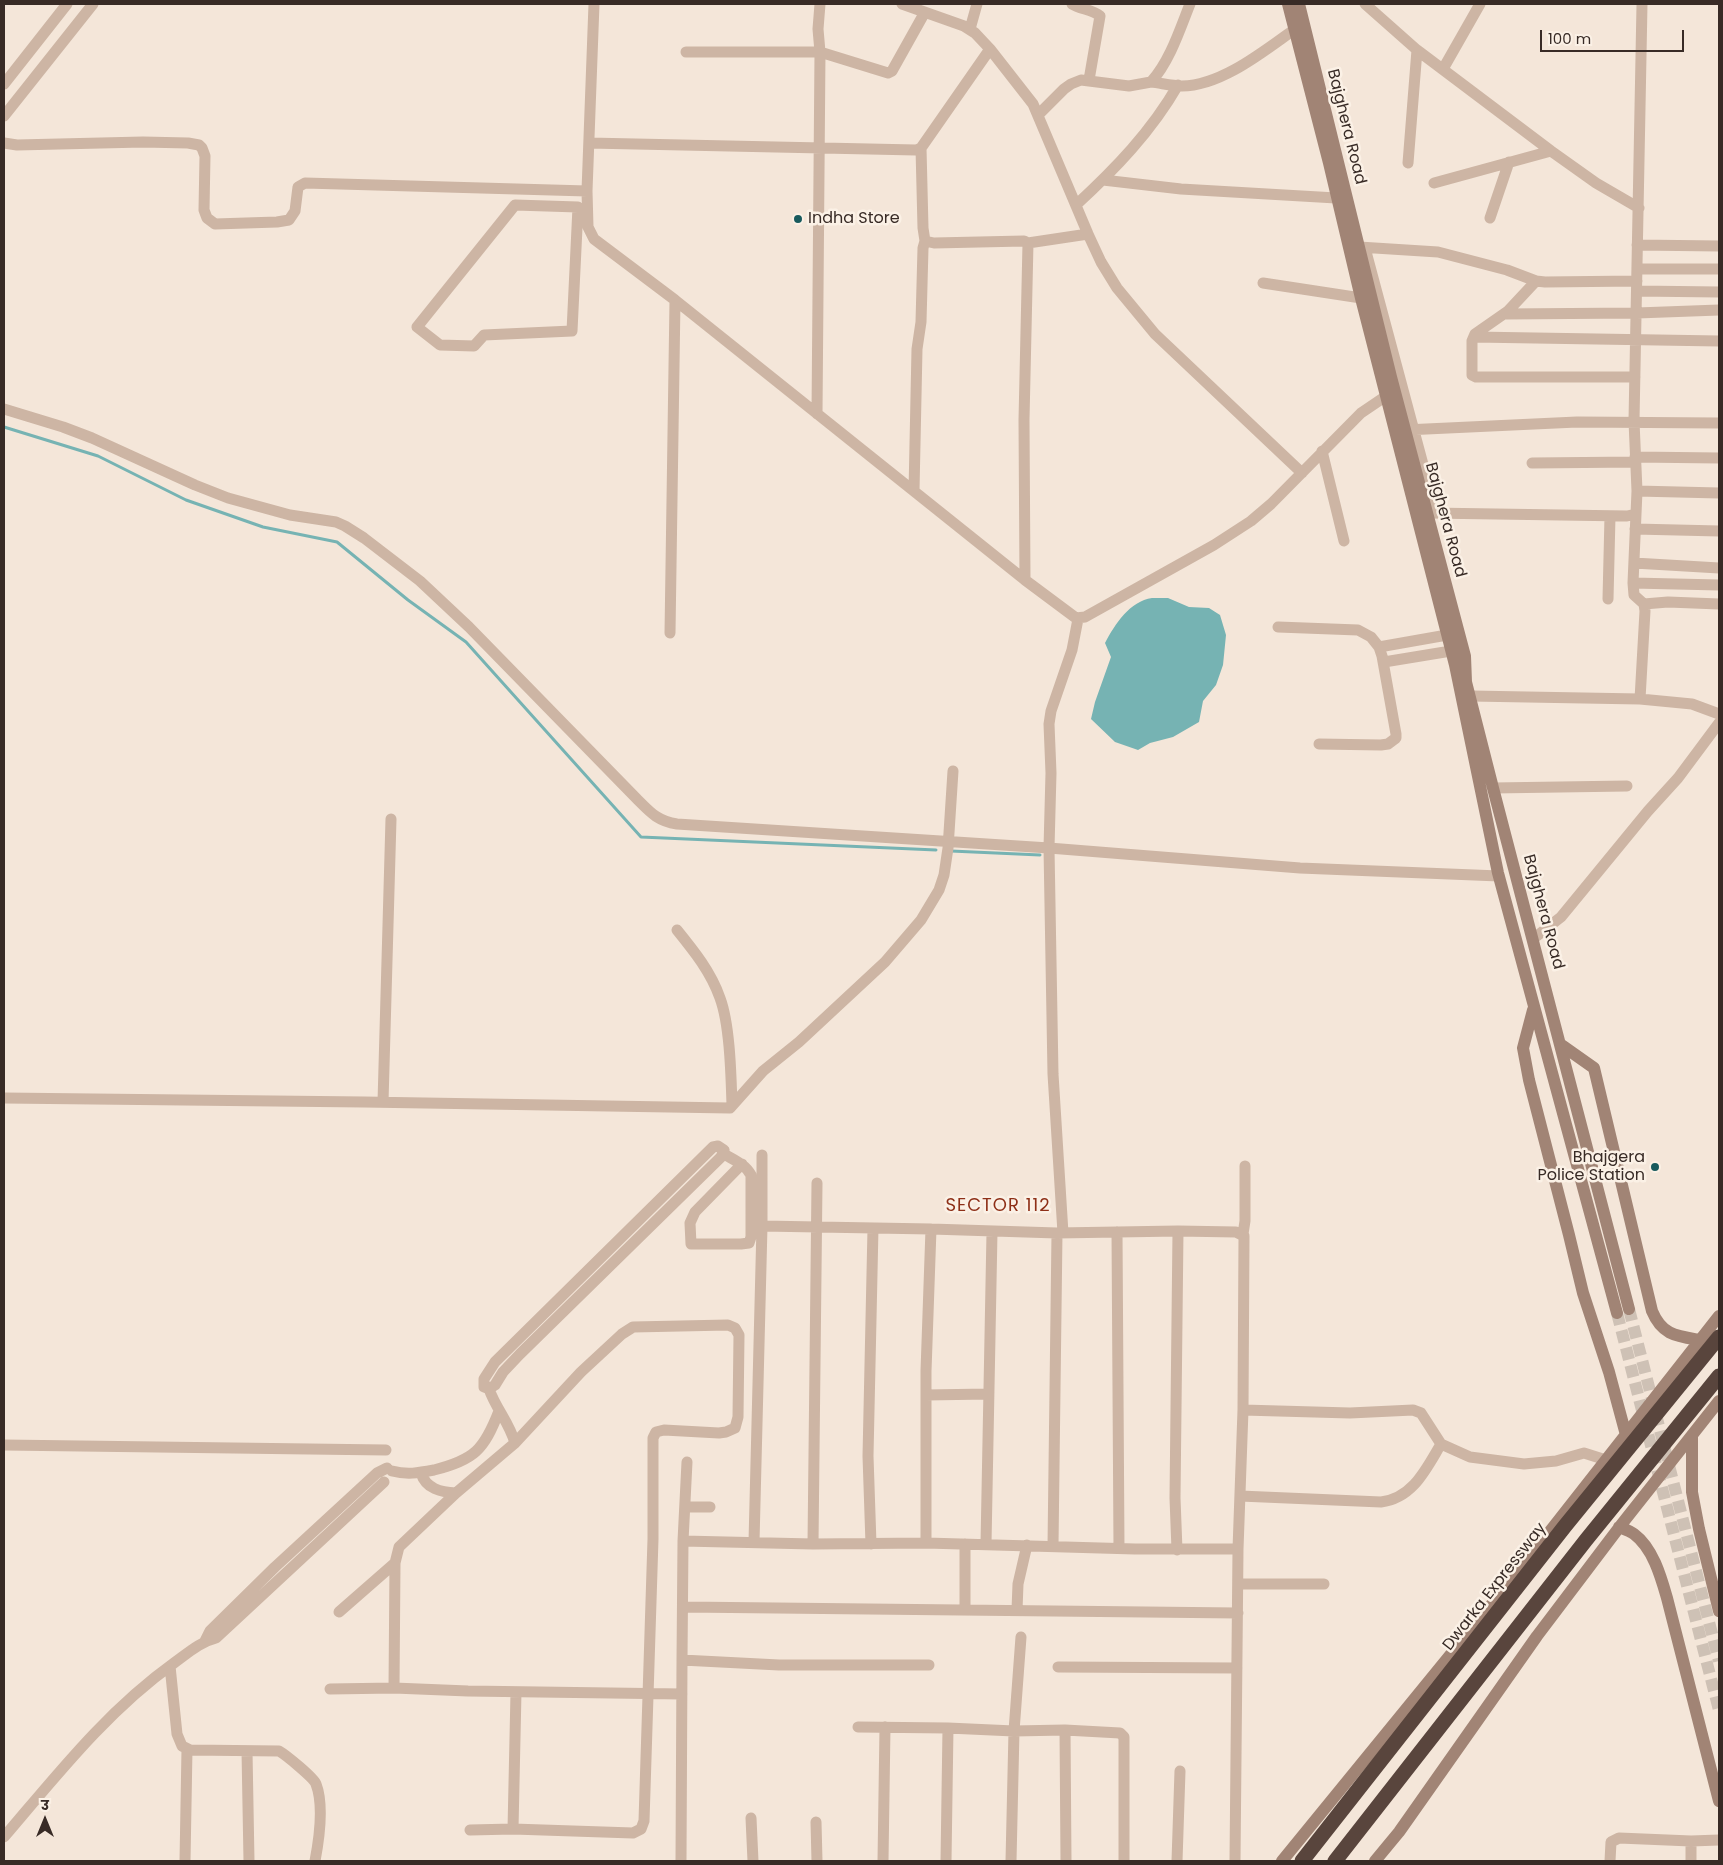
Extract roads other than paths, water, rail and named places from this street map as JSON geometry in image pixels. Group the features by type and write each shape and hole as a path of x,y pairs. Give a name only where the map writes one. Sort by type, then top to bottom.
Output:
{"highway":[{"name":"Dwarka Expressway","path":"1302,1861 1565,1526 1719,1337"},
{"path":"1335,1861 1586,1540 1719,1376"}],"main road":[{"name":"Bajghera Road","path":"1288,4 1360,298 1390,393 1410,430 1465,656 1466,682 1560,1044 1623,1311 1534,1008 1499,876 1455,666 1390,393 1362,248 1299,4"},
{"path":"1490,835 1506,834"},
{"path":"1534,1008 1523,1048 1529,1080 1570,1235 1583,1293 1609,1372 1626,1435"},
{"path":"1560,1044 1594,1068 1652,1310 1657,1322 1663,1329 1678,1337 1700,1340"},
{"path":"1284,1861 1518,1572 1719,1316"},
{"path":"1375,1861 1399,1832 1531,1644 1619,1527 1719,1401"},
{"path":"1692,1435 1692,1492 1719,1611"},
{"path":"1619,1527 1633,1533 1643,1543 1659,1575 1667,1598 1719,1801"}],"street":[{"path":"4,84 67,4"},
{"path":"4,116 92,4"},
{"path":"594,4 588,191 583,227 572,331 484,335 474,346 440,345 417,327 515,205 578,208 583,227 594,239 675,300 1025,580 1078,619"},
{"path":"817,414 820,147 820,52 818,29 820,4"},
{"path":"902,4 970,29 990,49 1022,88 1038,115 1088,234 1101,262 1117,288 1155,334 1302,473"},
{"path":"970,29 977,4"},
{"path":"1072,4 1100,16 1089,80"},
{"path":"1151,82 1174,44 1190,4"},
{"path":"1365,4 1417,50 1552,152 1596,183 1638,208"},
{"path":"1443,70 1480,4"},
{"path":"1640,699 1645,611 1644,604 1634,595 1633,583 1637,491 1634,421 1642,4"},
{"path":"686,52 820,52 891,73 925,12"},
{"path":"1038,115 1071,84 1081,80 1129,86 1151,82 1178,85 1207,81 1222,75 1266,50 1295,29"},
{"path":"914,491 917,349 921,322 923,248 925,241 921,148 990,49"},
{"path":"1408,163 1417,50"},
{"path":"1076,205 1103,180 1153,125 1178,85"},
{"path":"4,143 17,146 143,142 199,145 205,156 204,210 211,222 220,225 289,220 295,211 298,187 305,183 588,191"},
{"path":"589,143 911,150 921,148"},
{"path":"1434,183 1552,152"},
{"path":"1490,218 1509,162"},
{"path":"1103,180 1181,189 1336,198"},
{"path":"925,241 934,243 1024,241 1028,243 1088,234"},
{"path":"1025,580 1024,420 1028,243"},
{"path":"1637,246 1719,246"},
{"path":"1719,269 1637,280 1559,283 1536,281 1507,270 1438,252 1362,248 1410,430 1567,422 1719,423"},
{"path":"1637,280 1719,292"},
{"path":"1536,281 1504,314 1478,331 1474,337 1471,372 1476,377 1635,377"},
{"path":"1263,283 1360,298"},
{"path":"670,633 675,300"},
{"path":"1504,314 1719,310"},
{"path":"1474,337 1637,338 1719,341"},
{"path":"1078,619 1214,545 1261,513 1361,412 1390,393"},
{"path":"4,409 63,426 228,498 290,515 336,522 364,538 420,581 469,627 636,798 660,820 677,824 1049,848 1300,868 1499,876"},
{"path":"1322,451 1344,541"},
{"path":"1532,463 1719,458"},
{"path":"1637,491 1719,493"},
{"path":"1431,513 1610,516 1636,514"},
{"path":"1608,598 1610,516"},
{"path":"1635,529 1719,531"},
{"path":"1634,563 1719,568"},
{"path":"1633,583 1719,585"},
{"path":"1644,604 1668,602 1719,604"},
{"path":"1053,1546 1060,1233 1053,1074 1049,718 1072,650 1078,619"},
{"path":"1278,626 1358,630 1371,637 1379,647 1384,662 1396,738 1388,744 1381,745 1318,744"},
{"path":"1379,647 1447,635"},
{"path":"1384,662 1451,651"},
{"path":"1471,696 1640,699 1684,702 1701,706 1719,714"},
{"path":"1533,938 1561,917 1648,811 1678,778 1719,723"},
{"path":"4,1098 730,1108 763,1071 800,1042 885,962 914,929 939,890 945,868 949,842 953,770"},
{"path":"1493,788 1627,786"},
{"path":"384,1102 391,818"},
{"path":"677,930 705,966 722,1005 729,1056 732,1105"},
{"path":"515,1442 508,1424 499,1411 489,1389 484,1387 484,1379 490,1367 531,1335 713,1147 718,1146 722,1148 724,1154 742,1164 750,1172 752,1181 749,1242 741,1244 691,1244 690,1223 695,1212 742,1164"},
{"path":"754,1542 762,1155"},
{"path":"1235,1861 1238,1549 1243,1410 1244,1166"},
{"path":"812,1544 817,1183"},
{"path":"762,1226 992,1232 1178,1231 1236,1232 1243,1234"},
{"path":"871,1544 868,1456 873,1228"},
{"path":"926,1543 926,1395 931,1229"},
{"path":"1177,1550 1178,1231"},
{"path":"986,1544 992,1232"},
{"path":"1117,1232 1119,1548"},
{"path":"394,1688 395,1562 399,1547 456,1493 515,1442 581,1372 628,1329 638,1326 716,1325 728,1326 737,1332 739,1340 738,1417 735,1428 719,1433 664,1430 656,1432 653,1438 653,1539 644,1821 641,1829 633,1833 513,1829 470,1830"},
{"path":"926,1395 988,1394"},
{"path":"1243,1410 1350,1413 1414,1410 1422,1413 1441,1444 1470,1457 1524,1464 1556,1461 1584,1452 1606,1460"},
{"path":"356,1500 377,1473 389,1469 410,1474 421,1473 458,1464 470,1457 492,1430 499,1411"},
{"path":"1240,1496 1381,1502 1394,1500 1412,1488 1441,1444"},
{"path":"4,1445 386,1450"},
{"path":"681,1861 683,1541 687,1462"},
{"path":"421,1473 423,1480 428,1485 444,1493 456,1493"},
{"path":"4,1837 102,1724 145,1685 205,1641 210,1631 275,1567 356,1500 384,1482"},
{"path":"685,1507 710,1507"},
{"path":"683,1541 812,1544 986,1544 1177,1550 1238,1549"},
{"path":"965,1544 965,1609"},
{"path":"1017,1610 1018,1589 1027,1545"},
{"path":"339,1612 395,1562"},
{"path":"1238,1584 1324,1584"},
{"path":"684,1607 1238,1613"},
{"path":"1011,1861 1014,1731 1022,1637"},
{"path":"682,1660 779,1665 929,1665"},
{"path":"170,1666 179,1743 187,1749 279,1751 314,1781 318,1790 320,1806 315,1861"},
{"path":"1058,1667 1237,1668"},
{"path":"330,1689 394,1688 682,1694"},
{"path":"513,1829 516,1692"},
{"path":"858,1727 1118,1732 1124,1737 1124,1861"},
{"path":"883,1861 885,1727"},
{"path":"946,1861 948,1728"},
{"path":"1065,1730 1066,1861"},
{"path":"185,1861 187,1749"},
{"path":"247,1751 249,1861"},
{"path":"1177,1861 1180,1771"},
{"path":"751,1818 753,1861"},
{"path":"816,1822 817,1861"},
{"path":"1610,1861 1611,1842 1619,1838 1691,1841 1719,1840"},
{"path":"1691,1841 1691,1861"}],"water":[{"path":"1168,598 1189,607 1209,608 1220,615 1226,635 1223,665 1216,685 1203,701 1199,722 1173,737 1150,743 1138,750 1115,742 1091,719 1111,657 1105,643 1113,628 1124,614 1144,600"}],"waterway":[{"path":"4,427 98,456 186,500 263,527 337,542 408,600 466,642 641,837 936,850"},
{"path":"951,851 1040,855"}],"tunnel":[{"path":"1629,1309 1719,1661"},
{"path":"1617,1313 1719,1710"}],"place":[{"name":"Indha Store","path":"798,219"},
{"name":"Bhajgera Police Station","path":"1655,1167"}],"district":[{"name":"SECTOR 112","path":"998,1206"}]}
